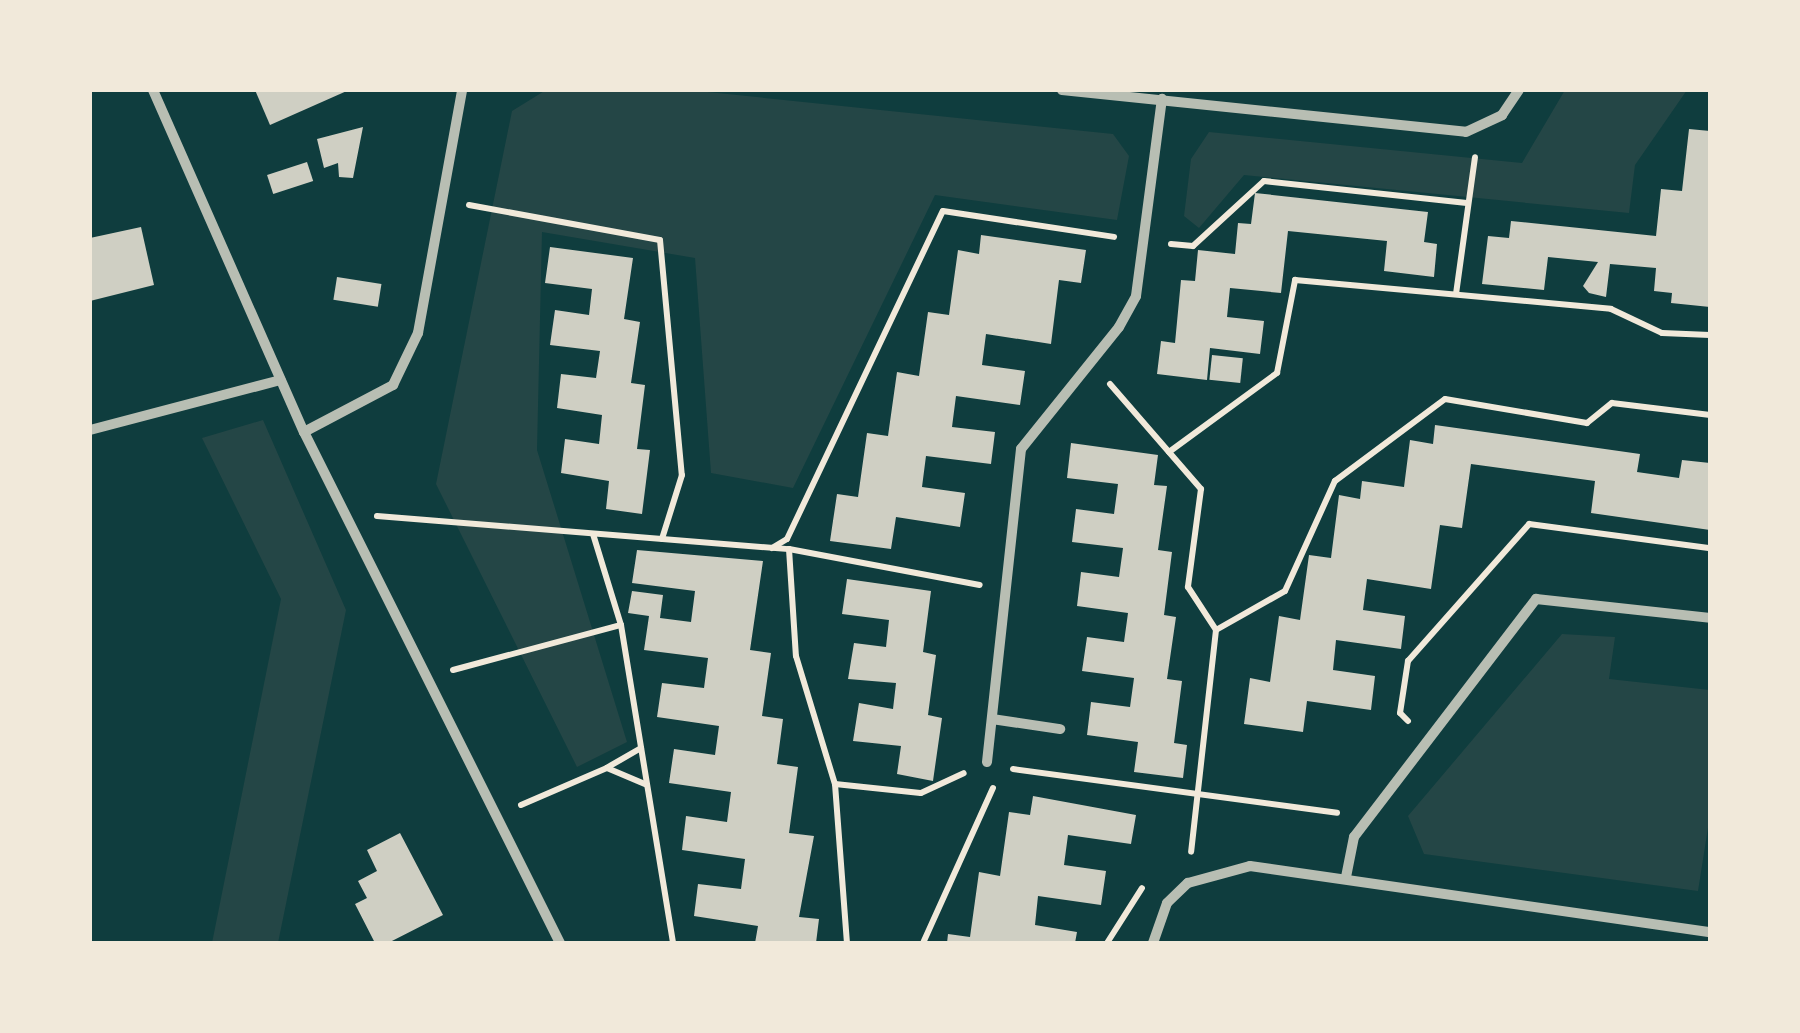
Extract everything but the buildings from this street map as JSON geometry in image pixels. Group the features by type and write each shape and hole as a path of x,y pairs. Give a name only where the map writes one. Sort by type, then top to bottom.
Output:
{"street":[{"path":"153,90 304,432 560,943"},
{"path":"304,432 393,386 418,333 438,200 462,90"},
{"path":"1062,90 1479,128 1502,115 1520,90"},
{"path":"987,762 1002,589 1022,449 1136,296 1162,99"},
{"path":"90,430 281,380"},
{"path":"1346,876 1354,838 1368,817 1536,599 1710,618"},
{"path":"992,720 1060,729"},
{"path":"1152,943 1167,903 1188,883 1250,866 1346,876 1710,932"}],"path":[{"path":"1456,294 1479,128"},
{"path":"772,548 787,539 943,211 1193,246 1264,182 1468,204"},
{"path":"438,200 660,240 682,475 662,539"},
{"path":"1169,452 1277,373 1295,280 1611,309 1662,333 1710,336"},
{"path":"1090,360 1201,489 1188,587 1216,630 1188,883 1136,888 1106,943"},
{"path":"1216,630 1284,591 1335,481 1445,399 1587,423 1612,403 1710,415"},
{"path":"346,514 772,548 1002,589"},
{"path":"593,534 621,625 673,943"},
{"path":"789,550 796,656 835,784 848,943"},
{"path":"428,677 621,625"},
{"path":"496,815 608,768 641,748"},
{"path":"835,784 921,793 987,762 1034,775 1368,817"},
{"path":"924,943 995,794 987,762"},
{"path":"608,768 648,785"}],"shaded area":[{"path":"546,90 688,90 1113,134 1129,156 1117,220 935,195 793,488 711,473 695,258 542,232 537,450 627,742 577,767 436,484 512,111"},
{"path":"1565,90 1687,90 1635,165 1629,213 1244,175 1199,228 1184,216 1191,159 1209,132 1522,163"},
{"path":"263,420 346,610 278,943 212,943 281,599 202,438"},
{"path":"1562,634 1615,637 1609,679 1710,690 1710,815 1698,891 1424,854 1408,816"}]}
